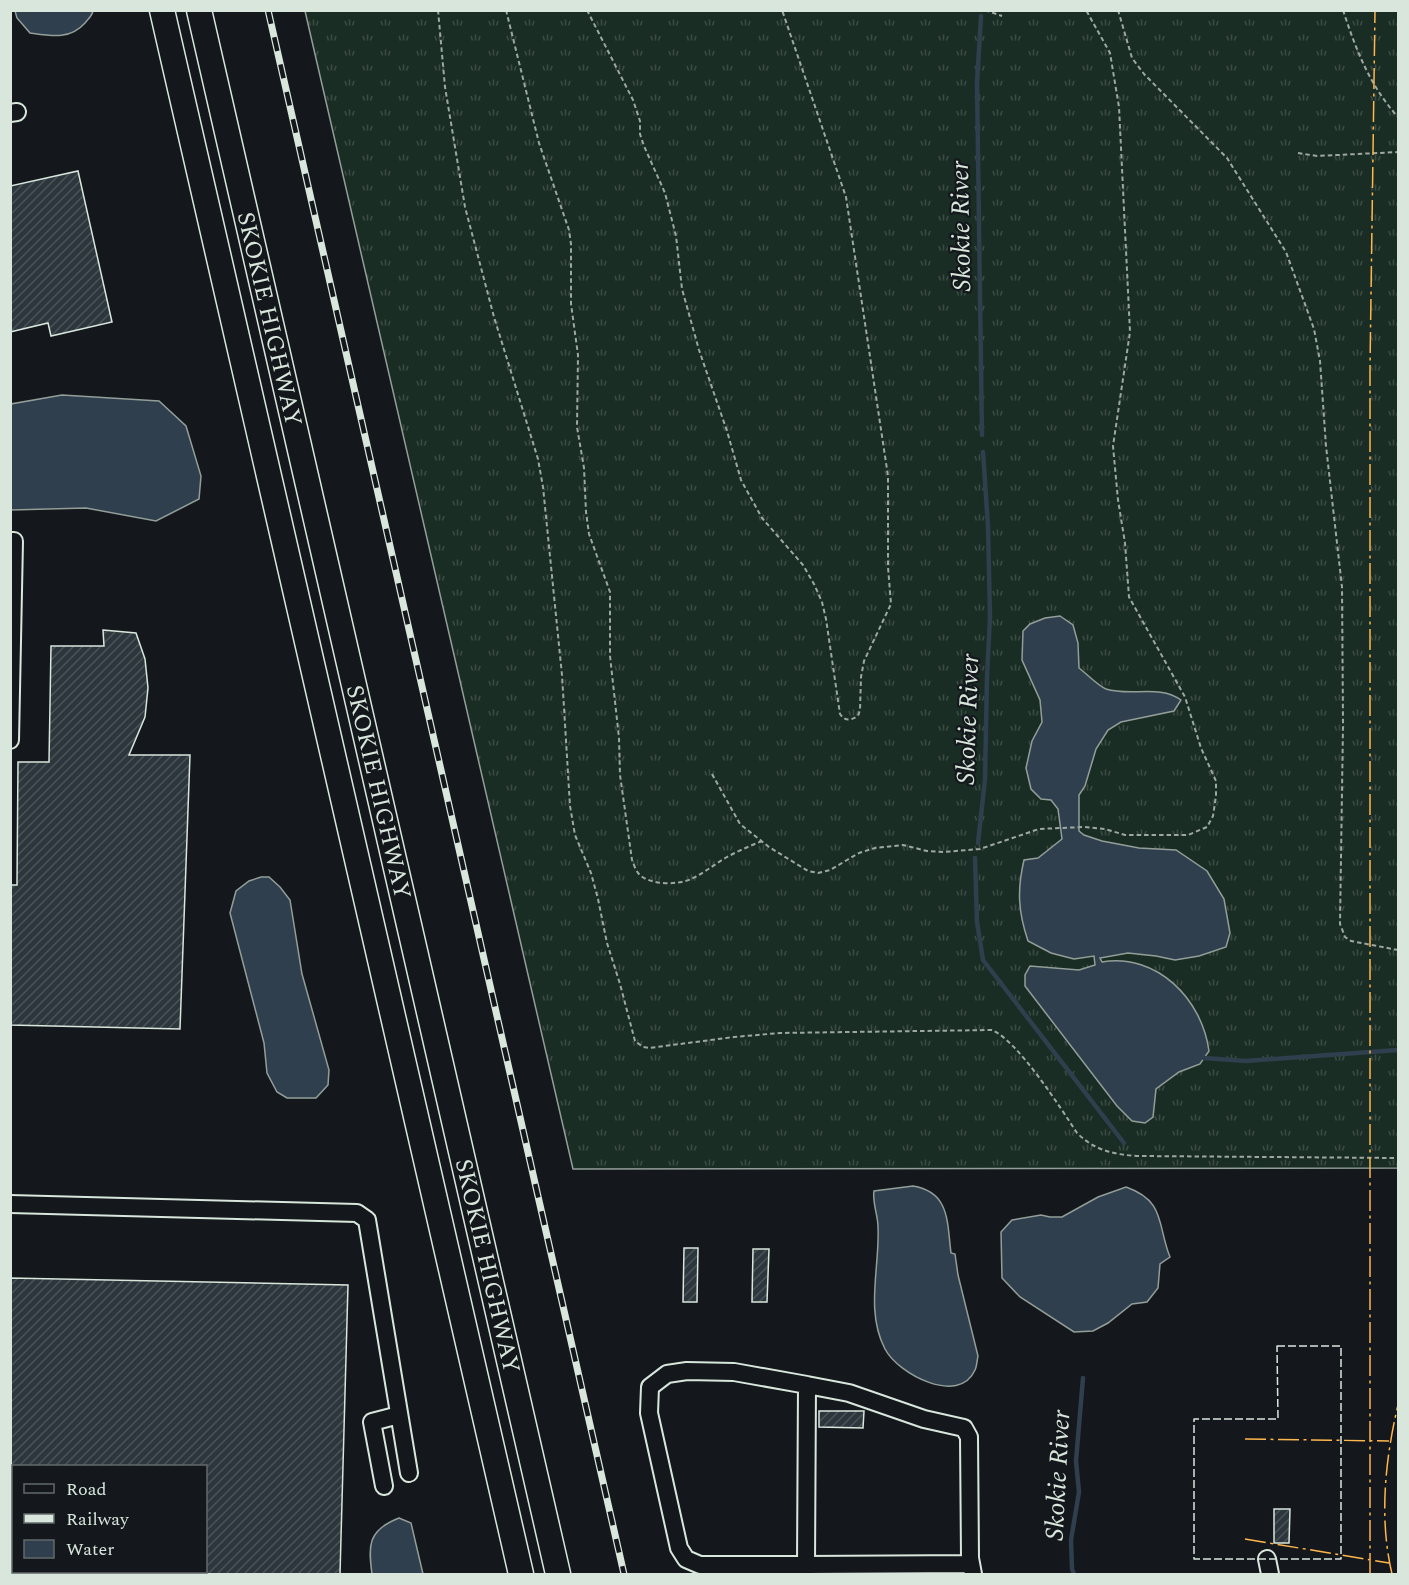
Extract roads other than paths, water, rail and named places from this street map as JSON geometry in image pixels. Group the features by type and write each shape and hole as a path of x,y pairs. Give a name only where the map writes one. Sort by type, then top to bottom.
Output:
{"highway":[{"name":"SKOKIE HIGHWAY","path":"162,10 521,1575"},
{"name":"SKOKIE HIGHWAY","path":"199,10 558,1575"}],"lane":[{"path":"10,541 14,541 10,740"},
{"path":"10,1204 357,1213 367,1220 409,1473"},
{"path":"687,1371 734,1372 807,1384 849,1394 924,1419 964,1428 969,1437 972,1569 806,1565 717,1566 700,1565 686,1559 679,1548 649,1413 650,1388 667,1374 687,1371"},
{"path":"806,1565 807,1384"},
{"path":"384,1486 372,1422 399,1415"}],"water":[{"path":"15,10 93,11 90,17 73,32 53,36 30,33 17,18"},
{"path":"62,395 159,401 186,426 201,476 199,499 156,521 86,508 11,510 11,404"},
{"path":"1060,616 1073,625 1078,643 1079,668 1099,685 1115,691 1164,693 1181,700 1174,711 1121,722 1108,730 1096,749 1085,786 1079,795 1079,831 1102,841 1139,848 1176,850 1207,871 1224,899 1230,933 1226,947 1199,956 1175,960 1128,953 1100,958 1102,962 1122,961 1158,972 1187,998 1205,1032 1209,1051 1200,1064 1179,1072 1156,1089 1153,1117 1145,1123 1132,1121 1117,1106 1025,986 1025,975 1030,966 1079,970 1095,965 1094,956 1074,959 1051,953 1028,941 1020,910 1020,881 1024,860 1038,858 1062,839 1058,809 1051,800 1041,799 1031,789 1026,768 1032,741 1042,722 1040,700 1022,660 1023,631 1030,624 1045,618"},
{"path":"269,877 290,900 302,974 329,1070 328,1085 316,1098 287,1098 277,1092 267,1073 264,1043 230,913 236,891 249,881"},
{"path":"913,1186 925,1189 934,1195 944,1210 951,1253 955,1254 978,1356 975,1370 967,1380 956,1385 943,1386 929,1382 902,1368 885,1349 879,1334 875,1304 878,1227 874,1191"},
{"path":"1126,1187 1148,1199 1154,1207 1170,1257 1160,1264 1158,1288 1147,1302 1132,1304 1108,1323 1093,1331 1074,1332 1020,1297 1002,1278 1001,1232 1012,1220 1041,1215 1062,1217 1098,1197"},
{"path":"399,1518 411,1523 423,1574 372,1574 370,1555 372,1540 381,1528"}],"waterway":[{"name":"Skokie River","path":"981,16 977,83 982,435"},
{"name":"Skokie River","path":"978,843 985,779 990,617 988,526 983,452"},
{"name":"Skokie River","path":"975,858 977,922 983,960 1124,1143"},
{"path":"1204,1058 1246,1061 1398,1050"},
{"name":"Skokie River","path":"1074,1574 1071,1540 1079,1492 1076,1461 1083,1378"}],"railway":[{"path":"268,10 624,1574"}]}
